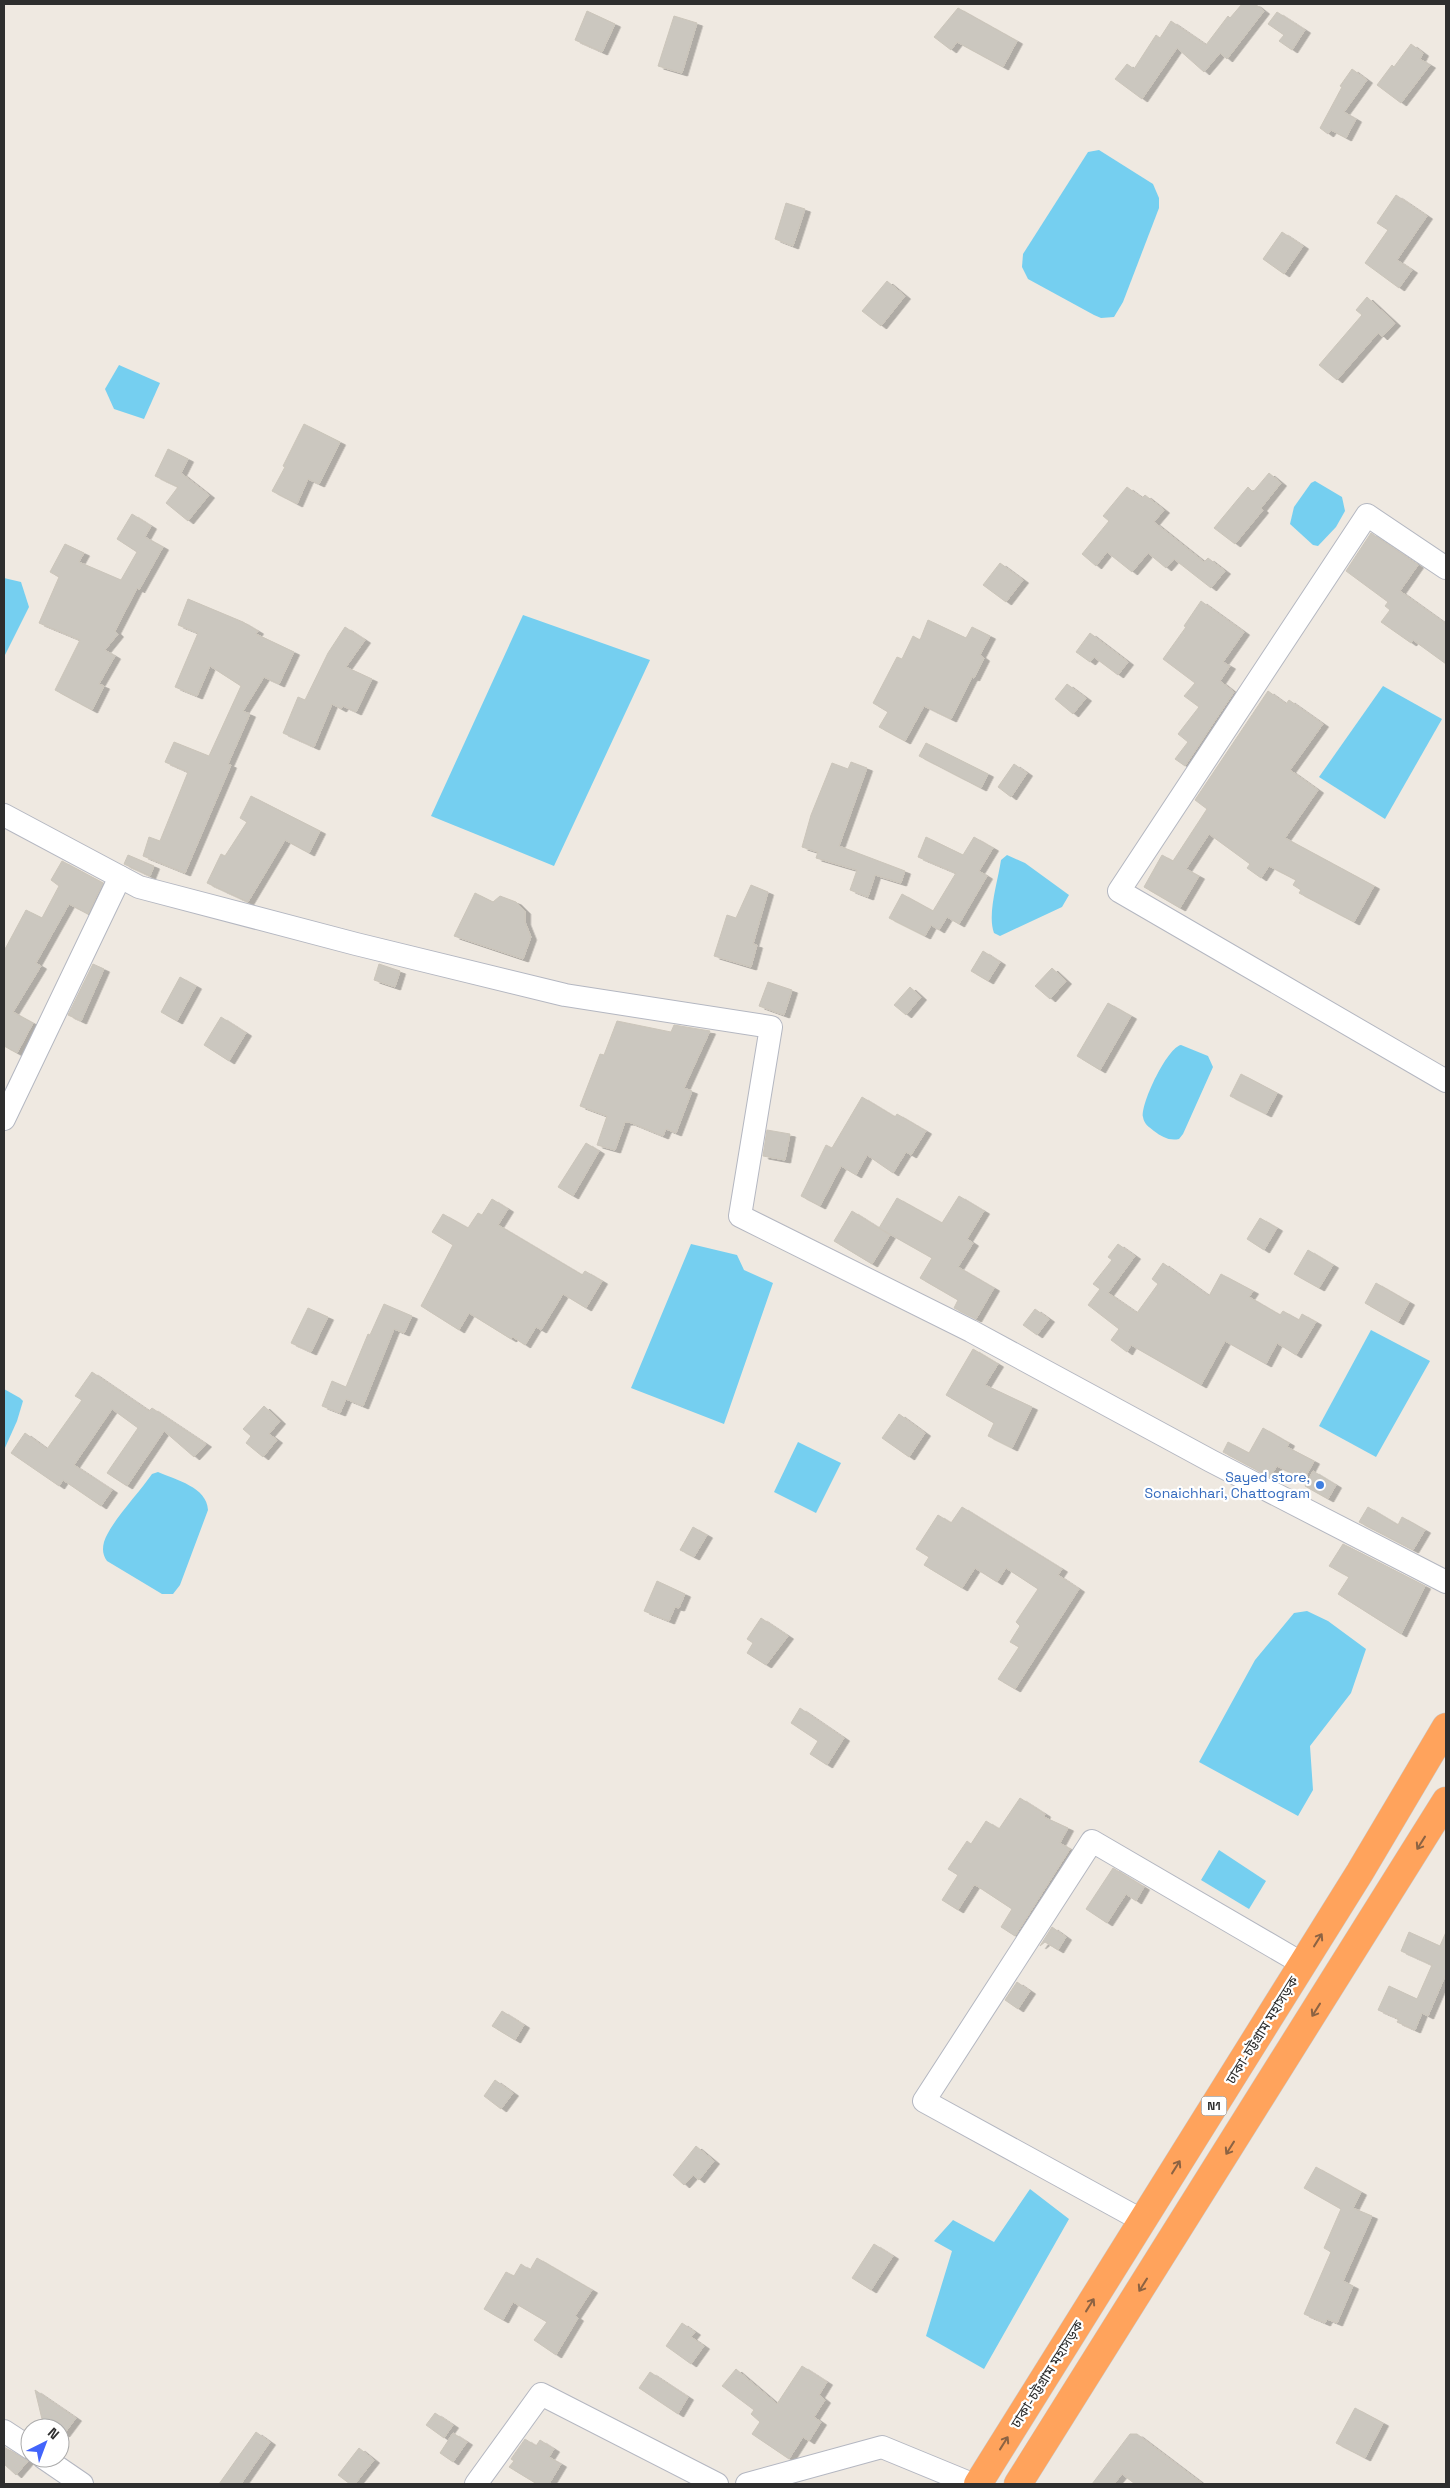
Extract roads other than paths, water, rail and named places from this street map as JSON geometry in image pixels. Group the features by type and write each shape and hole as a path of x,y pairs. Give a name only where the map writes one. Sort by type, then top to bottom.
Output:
{"highway":[{"name":"ঢাকা-চট্টগ্রাম মহাসড়ক","path":"978,2484 1303,1964 1446,1727"},
{"name":"N1","path":"1018,2484 1446,1801"}],"street":[{"path":"1446,568 1367,515 1119,891 1446,1081"},
{"path":"4,815 139,887 356,944 566,995 771,1027 740,1216 972,1331 1210,1461 1446,1582"},
{"path":"4,1119 120,877"},
{"path":"1143,2220 924,2101 1092,1841 1303,1964"},
{"path":"476,2484 542,2394 717,2484"},
{"path":"4,2431 20,2441"},
{"path":"747,2484 882,2447 972,2484"},
{"path":"59,2468 82,2484"}],"water":[{"path":"1099,150 1153,184 1159,198 1159,208 1123,302 1114,317 1101,318 1028,279 1022,267 1023,254 1088,152"},
{"path":"119,365 160,383 144,419 114,409 105,389"},
{"path":"1315,481 1342,497 1345,511 1336,527 1318,546 1313,545 1290,524 1294,507 1311,483"},
{"path":"4,578 21,582 29,607 4,657"},
{"path":"523,615 650,660 554,866 431,816"},
{"path":"1383,686 1442,719 1385,819 1319,777"},
{"path":"1007,855 1025,863 1069,895 1062,907 1000,936 994,933 992,907 1001,860"},
{"path":"1181,1045 1208,1056 1213,1067 1183,1134 1179,1139 1172,1139 1160,1135 1144,1122 1143,1117 1146,1100 1156,1076 1169,1055"},
{"path":"691,1244 737,1255 744,1270 773,1283 724,1424 631,1388"},
{"path":"1371,1330 1430,1361 1376,1457 1319,1426"},
{"path":"4,1389 23,1401 17,1421 4,1450"},
{"path":"798,1442 841,1463 816,1513 774,1492"},
{"path":"158,1472 181,1481 196,1490 202,1495 208,1510 180,1585 173,1594 162,1594 107,1561 103,1552 104,1542 112,1526 152,1474"},
{"path":"1307,1611 1328,1621 1366,1649 1351,1693 1310,1746 1313,1790 1298,1816 1199,1762 1255,1660 1294,1613"},
{"path":"1219,1850 1266,1881 1249,1909 1201,1880"},
{"path":"1030,2189 1069,2219 984,2369 926,2336 952,2251 934,2241 953,2220 994,2242"}],"place":[{"name":"Sayed store, Sonaichhari, Chattogram","path":"1320,1485"}]}
